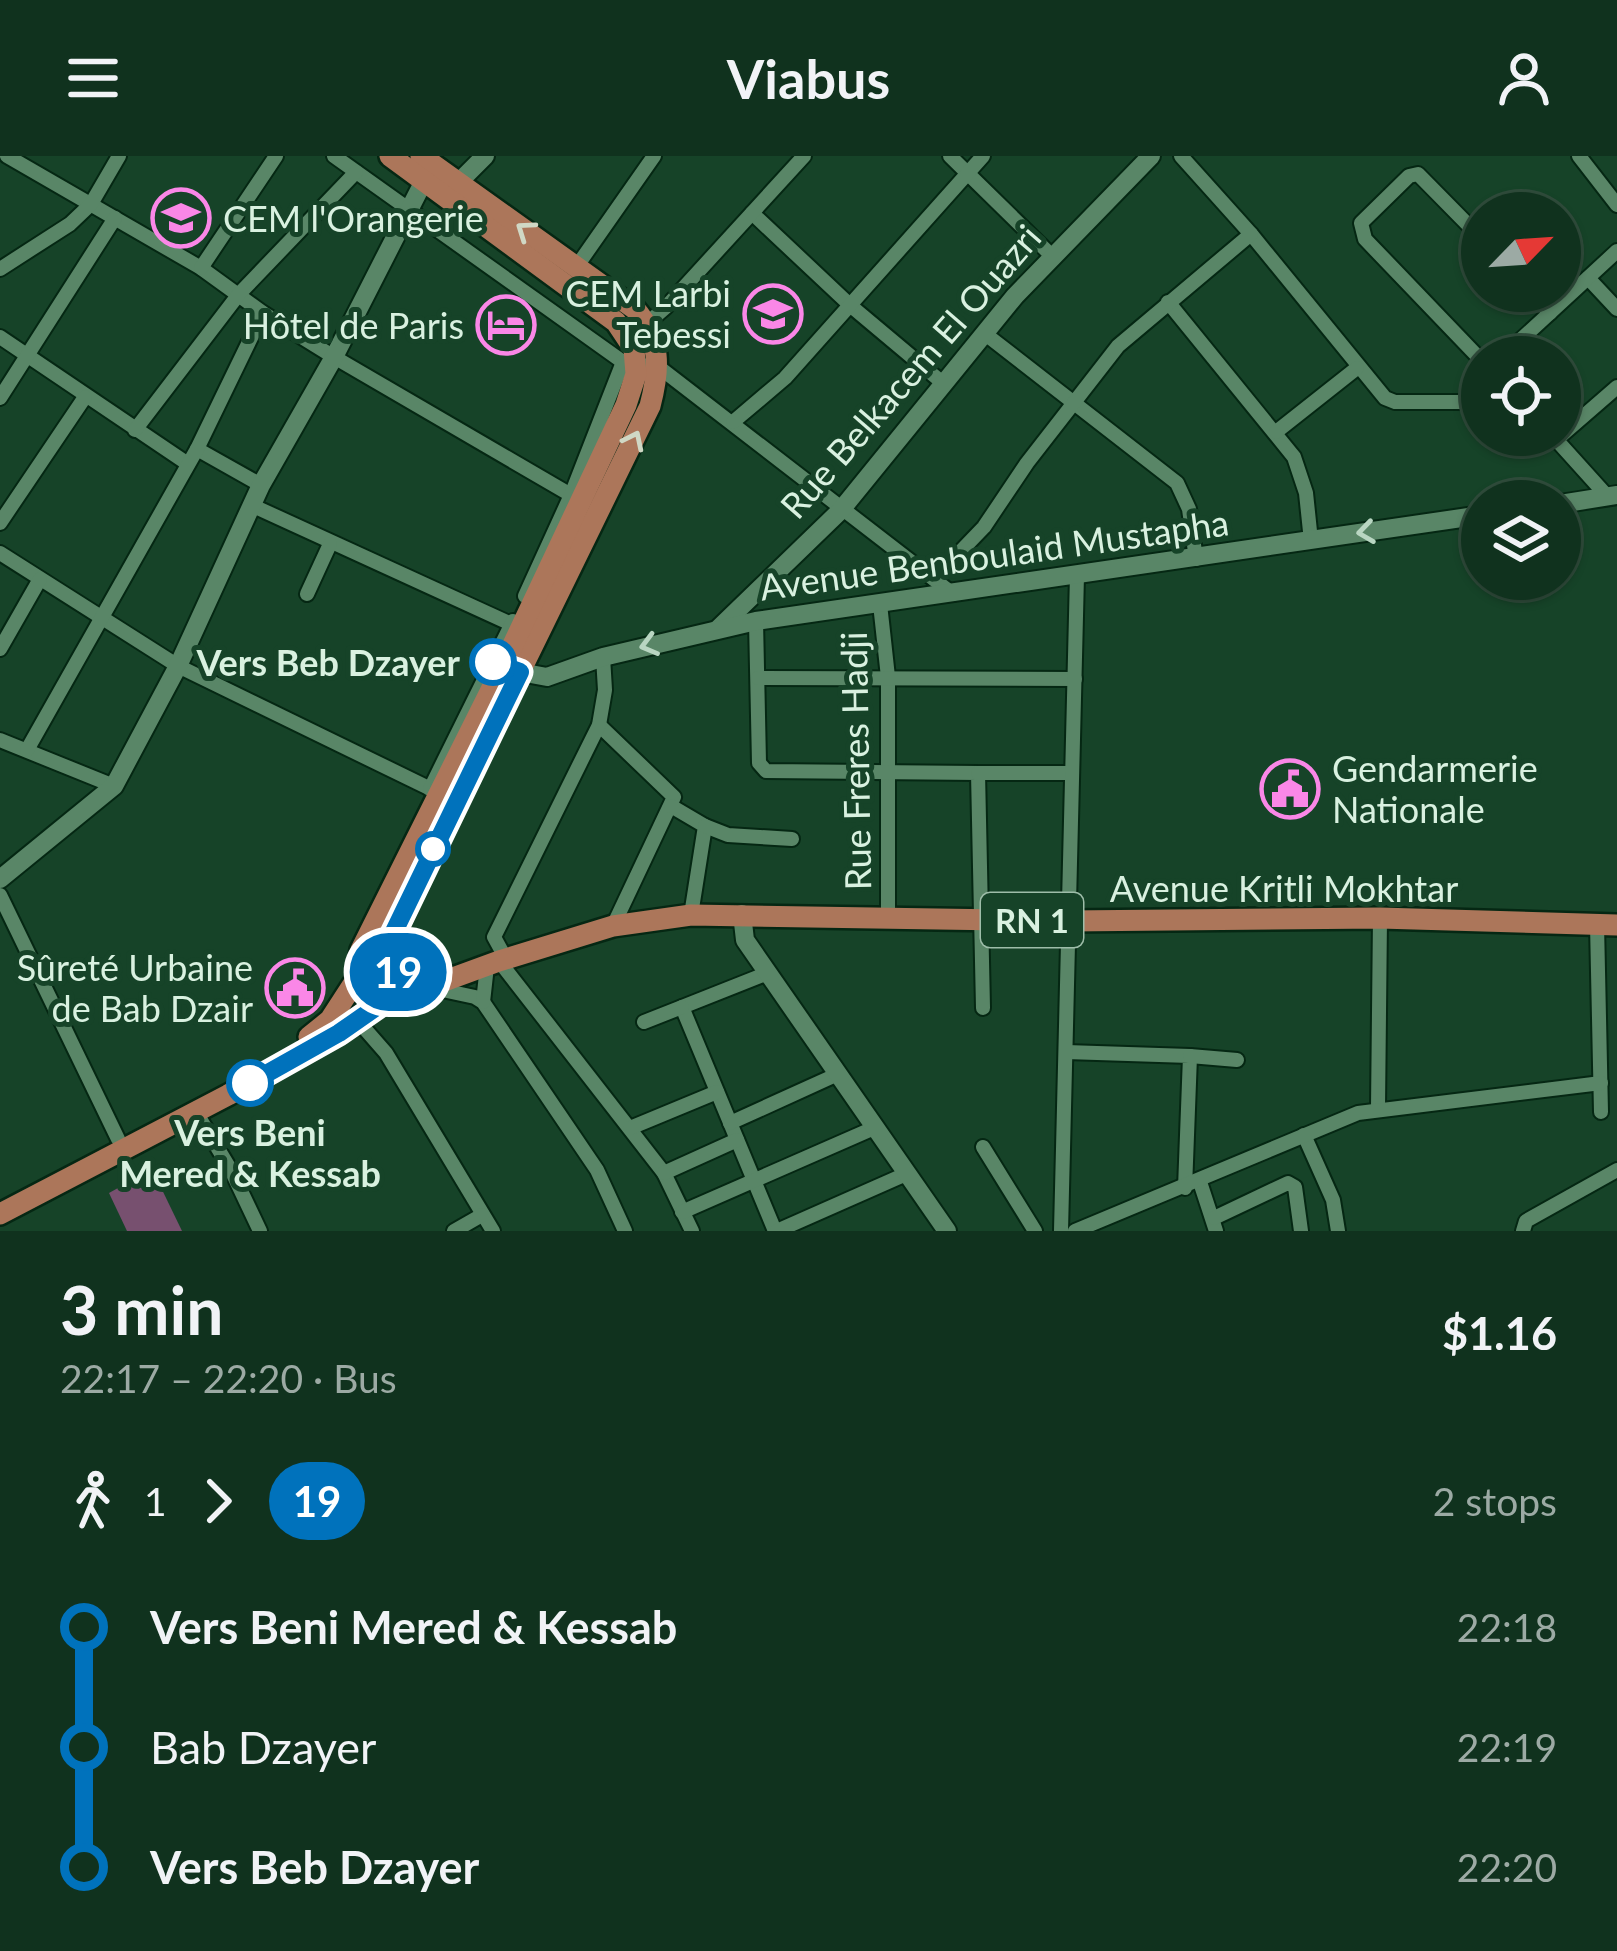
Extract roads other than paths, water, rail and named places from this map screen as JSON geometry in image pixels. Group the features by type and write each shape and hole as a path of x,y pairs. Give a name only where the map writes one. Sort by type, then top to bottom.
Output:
{"main road":[{"path":"0,1214 196,1112 358,1021 398,992 388,944 505,666 626,405 636,374 629,363 629,338 600,308 426,167 390,156"},
{"path":"451,189 577,266 647,323 660,368 650,406 584,503"},
{"path":"383,1003 359,996 356,975 361,950 434,791 505,666"},
{"name":"Avenue Kritli Mokhtar","path":"456,977 613,926 691,915 1069,921 1380,918 1607,925"},
{"path":"0,1203 286,1052 322,1028 369,959 394,966"},
{"name":"RN 1","path":"394,966 412,979 456,977"},
{"name":"RN 1","path":"383,1003 456,977"}],"street":[{"path":"7,156 201,268 334,357 584,503 511,624 505,666"},
{"path":"0,269 70,224 91,204 119,156"},
{"path":"201,268 276,156"},
{"path":"334,156 629,363 660,368 953,594"},
{"path":"451,189 485,156"},
{"path":"629,338 804,156"},
{"path":"950,156 1051,255"},
{"path":"733,422 785,378 983,156"},
{"name":"Rue Belkacem El Ouazri","path":"718,629 841,510 1051,255 1151,156"},
{"path":"1180,156 1251,234 1376,391 1394,402 1461,402"},
{"path":"1579,156 1617,205"},
{"path":"577,266 652,157"},
{"path":"0,880 114,786 178,666 261,484 334,357 426,167"},
{"path":"135,430 239,294 356,172"},
{"path":"1461,218 1418,174 1409,176 1361,224 1365,239 1461,339"},
{"path":"752,213 851,306 944,384"},
{"path":"0,398 116,218"},
{"path":"934,579 983,527 1073,400 1118,346 1251,234"},
{"path":"1525,336 1617,251"},
{"path":"1588,278 1617,309"},
{"path":"1168,302 1276,432 1302,474 1311,541"},
{"path":"26,750 197,449 263,313"},
{"path":"984,333 1177,483 1189,508 1196,559"},
{"path":"0,337 188,464"},
{"path":"1276,432 1357,368"},
{"path":"1581,416 1617,387"},
{"path":"0,523 85,397"},
{"path":"197,449 261,484"},
{"path":"1573,456 1612,495"},
{"path":"1581,500 1612,495"},
{"path":"251,506 511,624"},
{"name":"Avenue Benboulaid Mustapha","path":"505,666 547,677 603,657 756,621 1461,518"},
{"path":"307,595 330,544"},
{"path":"0,554 178,666 434,791"},
{"path":"1061,1231 1077,575"},
{"path":"0,649 40,579"},
{"name":"Rue Freres Hadji","path":"880,604 888,677 888,917"},
{"path":"756,621 759,763 766,771 1072,773"},
{"path":"603,657 605,690 599,725 494,938 498,962 664,1173 692,1231"},
{"path":"758,678 1075,679"},
{"path":"599,725 674,796 613,926"},
{"path":"3,746 26,750 114,786"},
{"path":"979,773 983,1008"},
{"path":"671,806 728,835 792,839"},
{"path":"691,915 705,826"},
{"path":"0,896 118,1139"},
{"path":"742,914 745,940 947,1231"},
{"path":"1378,1108 1380,918"},
{"path":"1601,1112 1607,925"},
{"path":"483,1002 498,962"},
{"path":"644,1022 768,973"},
{"path":"428,987 483,1002 597,1170 625,1231"},
{"path":"682,1007 776,1231 906,1174"},
{"path":"358,1021 386,1053 493,1231"},
{"path":"1066,1052 1237,1060"},
{"path":"1190,1056 1192,1185 1215,1224 1288,1183 1295,1187 1301,1231"},
{"path":"730,1123 838,1074"},
{"path":"1075,1231 1096,1227 1378,1108 1600,1083"},
{"path":"630,1128 718,1093"},
{"path":"196,1112 260,1231"},
{"path":"682,1212 874,1128"},
{"path":"1304,1136 1333,1201 1338,1231"},
{"path":"664,1173 737,1140"},
{"path":"983,1147 1035,1231"},
{"path":"1522,1231 1526,1221 1617,1170"},
{"path":"454,1231 482,1215"}],"place":[{"name":"CEM l'Orangerie","path":"181,218"},
{"name":"CEM Larbi Tebessi","path":"773,314"},
{"name":"Hôtel de Paris","path":"506,325"},
{"name":"Vers Beb Dzayer","path":"493,662"},
{"name":"Gendarmerie Nationale","path":"1290,789"},
{"name":"Sûreté Urbaine de Bab Dzair","path":"295,988"},
{"name":"Vers Beni Mered & Kessab","path":"250,1083"}]}
